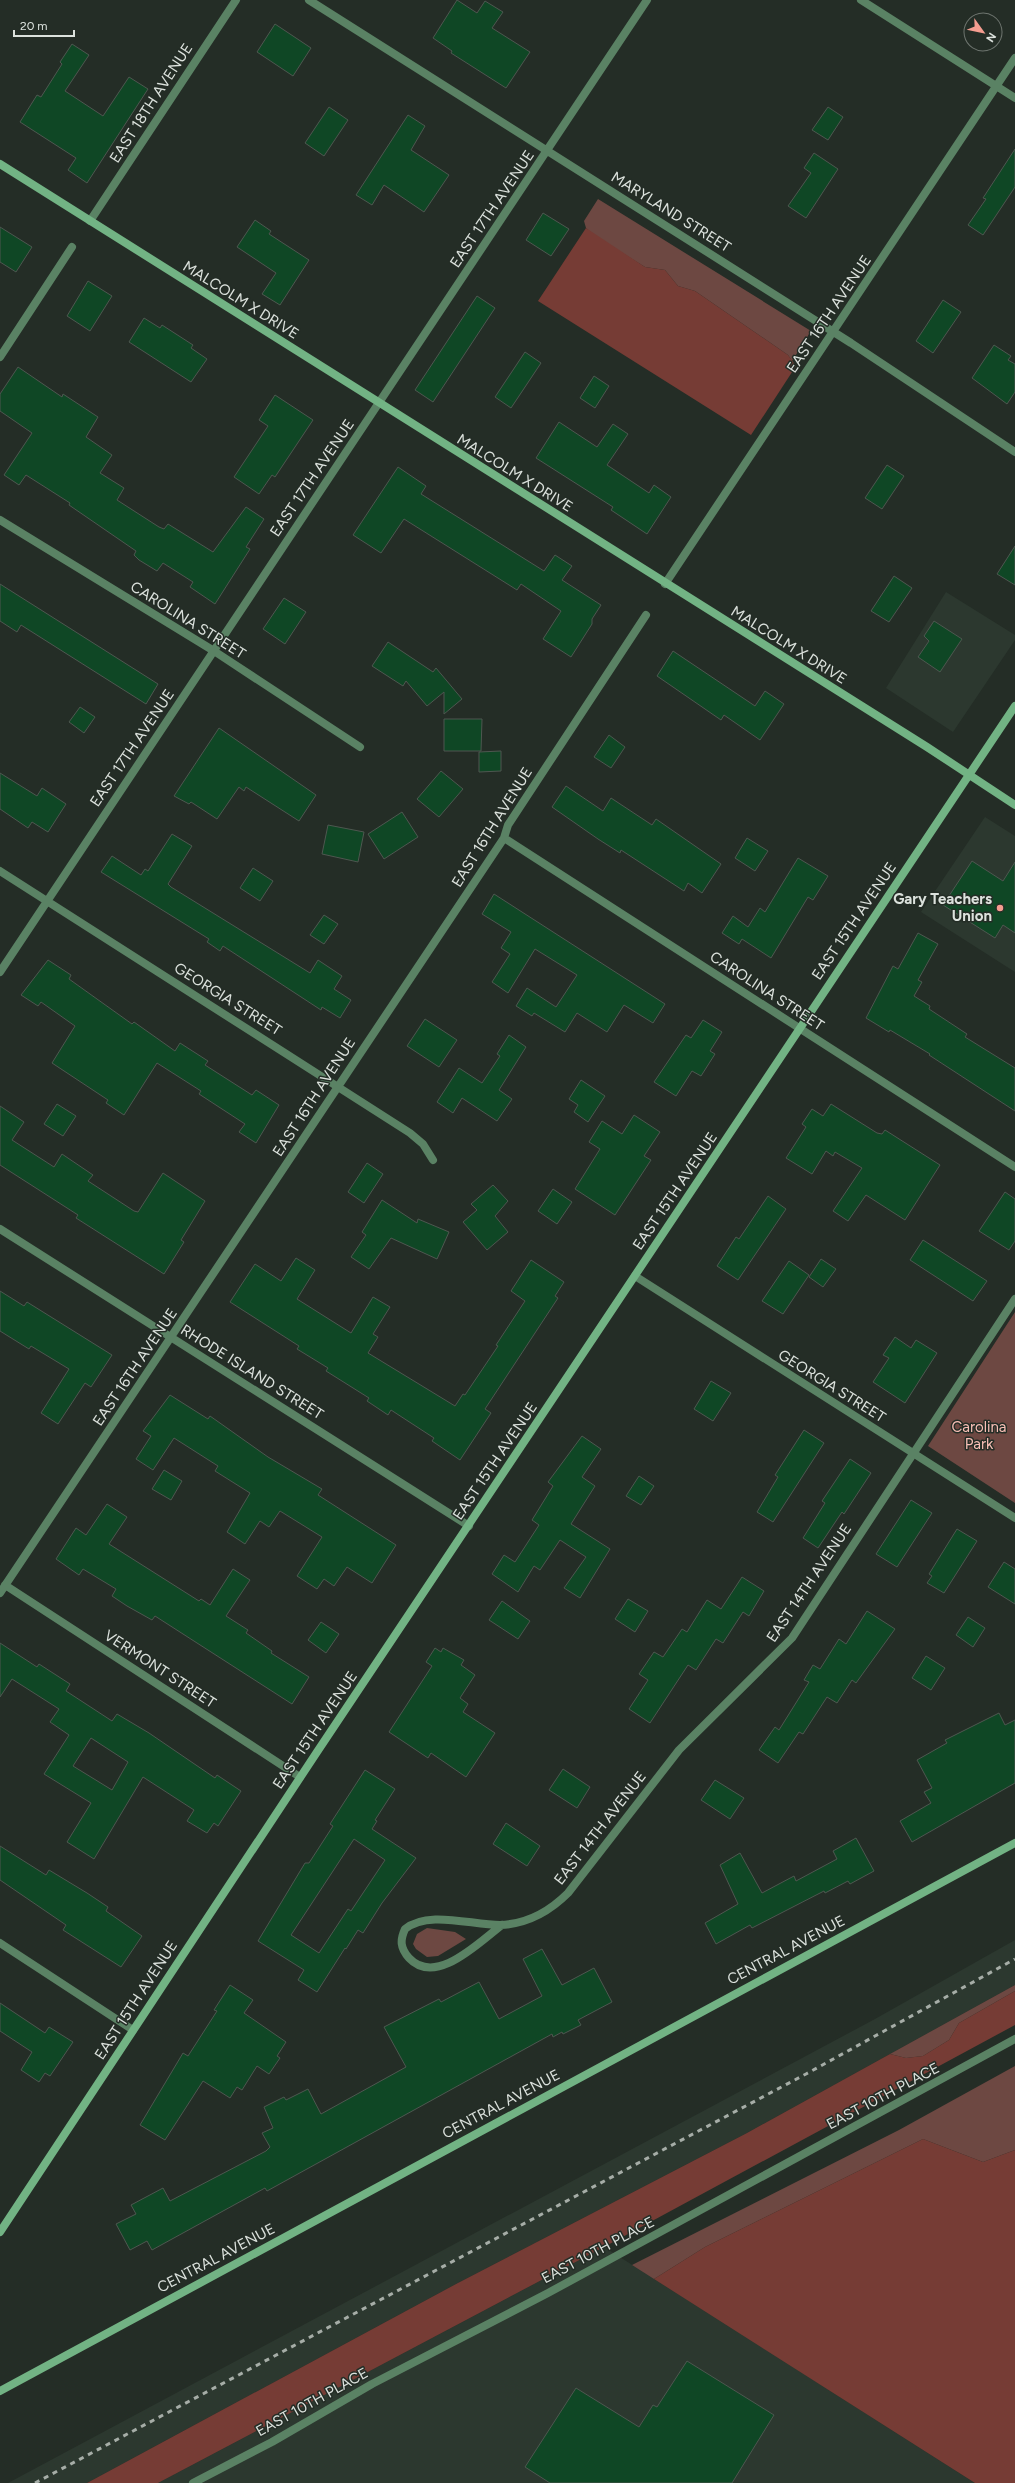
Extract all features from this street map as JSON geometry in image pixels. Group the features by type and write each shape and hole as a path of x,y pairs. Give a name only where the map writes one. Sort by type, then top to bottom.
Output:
{"street":[{"name":"EAST 18TH AVENUE","path":"90,221 236,0"},
{"name":"MARYLAND STREET","path":"309,0 834,332 1015,452"},
{"name":"EAST 17TH AVENUE","path":"0,972 647,0"},
{"path":"861,0 1015,98"},
{"name":"EAST 16TH AVENUE","path":"665,584 1015,58"},
{"name":"MALCOLM X DRIVE","path":"0,164 1015,805"},
{"path":"0,357 72,247"},
{"name":"CAROLINA STREET","path":"0,520 214,651 360,747"},
{"name":"EAST 16TH AVENUE","path":"0,1593 172,1338 338,1085 504,838 508,825 646,615"},
{"name":"EAST 15TH AVENUE","path":"0,2232 300,1777 1015,706"},
{"name":"CAROLINA STREET","path":"504,838 1015,1167"},
{"name":"GEORGIA STREET","path":"0,871 338,1085 414,1136 433,1160"},
{"name":"RHODE ISLAND STREET","path":"0,1229 469,1526"},
{"name":"GEORGIA STREET","path":"635,1276 1015,1518"},
{"name":"EAST 14TH AVENUE","path":"502,1925 455,1959 437,1968 418,1964 405,1953 401,1946 405,1929 420,1920 502,1925 532,1918 556,1905 583,1876 679,1750 782,1649 1015,1299"},
{"name":"VERMONT STREET","path":"5,1585 300,1777"},
{"name":"CENTRAL AVENUE","path":"0,2391 1015,1843"},
{"path":"0,1943 133,2030"},
{"name":"EAST 10TH PLACE","path":"193,2483 272,2442 372,2384 555,2289 936,2084 1015,2039"},
{"path":"0,2382 8,2386"}],"shaded area":[{"path":"586,228 645,267 665,270 678,286 695,291 788,355 796,366 751,435 538,301"},
{"path":"946,592 1015,635 1015,640 953,732 886,688"},
{"path":"985,817 1015,836 1015,972 921,912"},
{"path":"1015,1940 1015,1985 747,2133 456,2284 87,2483 8,2483 875,2019"},
{"path":"1015,1991 1015,2025 604,2247 158,2483 87,2483 456,2284 747,2133 890,2054 906,2058 923,2056 949,2040 959,2023"},
{"path":"923,2139 983,2162 1015,2150 1015,2483 975,2483 654,2279 705,2247"},
{"path":"604,2247 975,2483 158,2483"}],"green space":[{"path":"598,199 811,331 792,361 788,355 695,291 678,286 665,270 645,267 595,236 586,228 584,221"},
{"name":"Carolina Park","path":"1015,1312 1015,1503 928,1446"},
{"path":"427,1928 455,1932 466,1939 438,1956 427,1957 416,1949 413,1944 417,1934"},
{"path":"1015,1985 1015,1991 959,2023 949,2040 923,2056 906,2058 890,2054"},
{"path":"1015,2066 1015,2150 983,2162 923,2139 705,2247 654,2279 632,2265 899,2130"}],"building":[{"path":"457,0 477,13 485,1 503,12 492,28 530,52 506,88 451,53 452,51 433,38"},
{"path":"275,24 311,48 293,76 257,52"},
{"path":"72,44 89,55 65,91 103,116 129,77 148,89 87,183 68,170 76,158 20,122 37,95 41,97 62,64 60,62"},
{"path":"329,107 348,120 324,156 305,143"},
{"path":"828,107 843,117 828,140 812,130"},
{"path":"408,115 425,126 411,150 449,175 424,212 384,185 372,205 356,195"},
{"path":"1015,149 1015,187 983,235 968,225 986,199 983,198"},
{"path":"814,153 838,169 806,218 788,206 811,173 804,168"},
{"path":"543,213 569,229 551,256 526,240"},
{"path":"255,220 271,231 269,234 309,260 280,305 262,294 276,273 237,247"},
{"path":"0,227 32,247 16,272 0,262"},
{"path":"88,281 112,296 90,331 67,316"},
{"path":"477,296 495,308 433,402 415,390"},
{"path":"943,300 961,312 933,353 916,341"},
{"path":"144,318 160,328 162,325 193,345 191,348 207,359 191,382 129,342"},
{"path":"994,345 1011,356 1008,360 1015,364 1015,392 1007,404 972,378"},
{"path":"525,352 541,363 511,408 495,397"},
{"path":"18,367 62,397 63,394 98,417 86,437 112,455 100,473 124,488 117,500 159,527 164,529 168,524 213,552 246,507 264,519 246,547 250,549 215,604 190,587 193,582 163,563 157,571 139,560 134,555 136,551 69,505 70,503 26,475 19,485 4,475 32,433 0,411 0,394"},
{"path":"594,376 609,386 595,408 580,398"},
{"path":"275,395 313,420 275,477 272,475 259,494 234,477 268,426 259,420"},
{"path":"559,422 597,447 613,424 628,434 607,465 649,493 654,485 671,497 647,534 611,510 613,507 536,458"},
{"path":"887,465 904,476 882,509 865,498"},
{"path":"398,467 426,486 421,494 544,571 555,555 572,566 562,580 601,605 592,619 592,624 571,657 543,639 561,611 521,584 517,590 404,519 381,553 353,535"},
{"path":"1015,546 1015,585 997,574"},
{"path":"894,576 912,588 889,622 871,611"},
{"path":"0,584 158,684 146,704 21,625 17,632 0,621"},
{"path":"284,598 306,612 285,644 263,629"},
{"path":"934,621 962,639 940,672 918,657 929,641 924,636"},
{"path":"388,642 433,672 436,668 462,699 444,714 444,692 427,706 406,681 403,686 372,666"},
{"path":"673,651 755,706 765,691 784,704 760,740 724,715 721,720 657,676"},
{"path":"80,707 95,717 84,733 69,722"},
{"path":"444,719 482,719 481,751 444,751"},
{"path":"219,728 316,795 299,821 246,787 244,791 239,787 217,819 191,802 189,804 174,796"},
{"path":"609,735 625,747 611,768 594,757"},
{"path":"501,751 501,771 479,772 479,752"},
{"path":"441,771 463,789 439,817 417,799"},
{"path":"0,773 37,796 42,788 66,804 48,832 32,822 28,828 0,809"},
{"path":"566,786 603,811 611,798 652,825 656,819 721,864 702,893 688,883 684,891 621,850 620,853 598,839 552,807"},
{"path":"402,812 418,837 384,859 368,834"},
{"path":"328,825 364,832 358,862 322,854"},
{"path":"172,834 192,846 168,884 310,973 318,960 342,976 334,989 351,1000 340,1018 322,1007 321,1010 223,946 220,951 207,942 209,939 101,872 112,856 141,875 145,869 148,871"},
{"path":"747,838 768,851 755,871 735,858"},
{"path":"798,858 828,876 813,900 808,897 771,958 742,939 739,944 722,933 733,916 748,927 760,908 765,912"},
{"path":"972,861 1003,881 1015,862 1015,933 1003,925 995,938 943,905"},
{"path":"253,868 273,881 260,901 240,888"},
{"path":"494,894 665,1004 653,1023 624,1005 607,1032 577,1013 565,1032 534,1013 532,1016 516,1006 527,988 556,1007 577,975 535,949 508,993 492,982 510,954 501,948 511,932 482,914"},
{"path":"324,915 338,924 324,944 310,935"},
{"path":"918,933 938,944 918,980 922,982 914,996 930,1006 929,1009 967,1034 965,1037 1015,1068 1015,1111 929,1055 930,1054 890,1030 889,1032 866,1018 893,966 898,969"},
{"path":"48,960 71,975 69,979 132,1024 134,1022 175,1051 180,1043 208,1061 205,1065 252,1095 256,1090 279,1105 256,1143 239,1132 245,1124 199,1094 201,1091 157,1063 124,1115 106,1103 108,1100 52,1063 75,1026 41,1002 38,1006 21,995"},
{"path":"425,1019 457,1040 439,1067 407,1046"},
{"path":"703,1020 722,1032 710,1051 715,1054 701,1076 692,1071 676,1096 654,1082 686,1035 691,1038"},
{"path":"509,1035 526,1047 499,1090 512,1099 497,1121 462,1098 453,1113 437,1102 459,1068 482,1083 500,1056 497,1054"},
{"path":"581,1080 605,1096 588,1122 574,1112 578,1105 569,1099"},
{"path":"57,1104 76,1116 63,1136 44,1124"},
{"path":"831,1104 877,1133 882,1134 885,1130 940,1165 905,1220 866,1195 848,1221 833,1211 862,1168 835,1152 833,1156 826,1151 812,1174 786,1158 806,1127 802,1124 812,1109 823,1116"},
{"path":"0,1106 24,1122 12,1140 54,1167 62,1154 93,1175 88,1181 134,1211 138,1212 163,1173 205,1201 181,1240 184,1242 164,1274 76,1218 78,1215 0,1165"},
{"path":"634,1115 660,1132 644,1156 651,1160 615,1215 575,1189 600,1149 589,1142 602,1121 622,1134"},
{"path":"367,1163 383,1174 364,1203 348,1192"},
{"path":"493,1185 508,1201 495,1216 508,1232 487,1250 463,1222 477,1210 471,1204"},
{"path":"553,1189 572,1202 557,1224 538,1211"},
{"path":"1005,1192 1015,1199 1015,1241 1009,1250 979,1231"},
{"path":"768,1196 786,1209 738,1280 717,1266 736,1237 739,1239"},
{"path":"382,1200 417,1223 418,1219 449,1232 437,1259 391,1238 369,1269 351,1257 366,1235 362,1232"},
{"path":"923,1240 987,1281 973,1301 910,1260"},
{"path":"296,1258 315,1270 297,1299 351,1333 373,1297 390,1307 373,1334 378,1337 368,1353 455,1406 463,1394 465,1395 498,1346 496,1345 525,1301 511,1291 531,1260 564,1282 555,1296 558,1298 485,1409 491,1413 460,1460 432,1441 434,1438 391,1410 388,1415 367,1401 369,1398 326,1371 328,1368 297,1349 299,1346 230,1302 255,1264 281,1281"},
{"path":"821,1259 836,1269 823,1287 809,1277"},
{"path":"789,1261 809,1275 783,1314 762,1301"},
{"path":"0,1291 24,1306 27,1302 112,1355 91,1387 85,1383 58,1424 41,1413 69,1369 31,1346 29,1349 0,1331"},
{"path":"895,1337 911,1348 916,1340 937,1353 905,1403 873,1382 889,1358 883,1355"},
{"path":"711,1381 731,1393 713,1421 694,1409"},
{"path":"170,1395 208,1419 210,1416 268,1457 322,1489 318,1495 396,1545 372,1583 347,1567 334,1586 324,1579 317,1589 297,1576 322,1537 280,1511 269,1527 260,1521 245,1544 227,1532 250,1493 215,1471 218,1466 174,1438 153,1470 136,1459 151,1436 143,1431"},
{"path":"804,1430 824,1443 773,1522 757,1512 778,1477 775,1475"},
{"path":"582,1436 601,1449 582,1477 595,1486 571,1524 610,1549 580,1598 564,1588 586,1557 560,1540 540,1570 534,1566 518,1592 492,1574 504,1555 515,1562 539,1525 532,1520 553,1486 548,1482"},
{"path":"850,1459 871,1473 844,1514 842,1512 818,1548 803,1538 825,1503 822,1501"},
{"path":"164,1470 182,1481 171,1500 152,1489"},
{"path":"639,1476 654,1486 641,1505 626,1496"},
{"path":"911,1500 932,1513 897,1567 876,1554"},
{"path":"107,1504 127,1517 109,1544 199,1601 201,1599 210,1605 233,1569 250,1580 226,1616 248,1630 246,1633 272,1651 271,1653 309,1677 292,1704 155,1616 152,1620 127,1606 112,1596 116,1589 83,1569 79,1575 56,1559 76,1528 86,1535"},
{"path":"957,1529 977,1541 944,1593 927,1583 932,1576 929,1574"},
{"path":"1004,1562 1015,1569 1015,1604 988,1587"},
{"path":"742,1577 764,1591 749,1616 743,1612 723,1643 716,1639 696,1670 688,1665 650,1723 629,1709 648,1680 639,1674 654,1652 663,1657 682,1629 687,1632 707,1600 721,1609"},
{"path":"628,1599 648,1611 635,1632 615,1619"},
{"path":"502,1601 530,1621 518,1639 489,1620"},
{"path":"867,1611 895,1629 856,1683 852,1680 837,1703 827,1697 803,1734 799,1732 778,1763 759,1750 775,1727 779,1730 809,1682 804,1680 813,1665 820,1669 839,1639 846,1644"},
{"path":"968,1617 985,1628 973,1647 956,1635"},
{"path":"321,1622 339,1634 326,1653 308,1640"},
{"path":"0,1643 37,1667 39,1664 70,1684 66,1691 112,1721 117,1714 149,1733 215,1778 217,1775 241,1791 218,1826 214,1823 207,1833 187,1821 194,1810 143,1777 94,1859 67,1842 91,1803 44,1774 69,1735 50,1722 59,1709 12,1679 0,1697","holes":["91,1738 128,1762 112,1790 73,1766"]},
{"path":"435,1648 441,1652 443,1648 464,1660 461,1665 475,1675 460,1698 468,1704 463,1712 495,1733 466,1777 431,1753 428,1758 389,1732 432,1666 426,1662"},
{"path":"926,1656 945,1668 931,1690 912,1678"},
{"path":"999,1713 1005,1725 1015,1720 1015,1783 912,1842 900,1821 931,1803 924,1792 932,1788 917,1760 947,1743 945,1740"},
{"path":"563,1769 590,1787 577,1808 549,1790"},
{"path":"365,1770 395,1789 375,1820 377,1821 372,1829 416,1858 382,1903 363,1933 358,1930 317,1992 298,1980 304,1970 258,1941 305,1863 309,1863 333,1826 330,1824","holes":["354,1839 385,1860 351,1911 348,1909 319,1953 291,1935"]},
{"path":"715,1780 744,1798 730,1819 701,1800"},
{"path":"506,1823 540,1846 527,1866 493,1844"},
{"path":"856,1838 874,1871 850,1884 848,1881 825,1893 824,1891 752,1928 750,1925 716,1944 705,1923 738,1904 720,1865 740,1853 762,1893 794,1876 796,1881 837,1859 833,1851"},
{"path":"0,1846 46,1875 49,1870 87,1893 108,1907 106,1911 142,1936 121,1967 63,1930 66,1925 0,1880"},
{"path":"542,1949 562,1985 594,1968 612,2002 578,2020 581,2025 563,2034 562,2032 553,2037 552,2034 267,2191 265,2188 152,2250 147,2241 130,2250 116,2224 136,2214 131,2205 163,2188 170,2201 266,2151 270,2147 262,2133 273,2128 264,2107 284,2097 286,2100 308,2089 321,2114 406,2067 384,2027 439,1999 441,2002 479,1982 499,2019 542,1996 523,1959"},
{"path":"230,1985 253,2000 244,2013 286,2042 277,2056 280,2058 269,2074 257,2066 242,2090 237,2087 230,2098 203,2081 165,2140 140,2125 183,2053 188,2056 217,2011 214,2010"},
{"path":"0,2003 45,2033 49,2027 73,2042 50,2076 45,2073 39,2082 21,2070 32,2052 0,2031"},
{"path":"687,2361 774,2415 732,2483 550,2483 525,2467 576,2388 639,2427 653,2405 657,2407"}],"railway":[{"path":"35,2483 806,2074 1015,1959"}],"place":[{"name":"Gary Teachers Union","path":"1000,908"}]}
